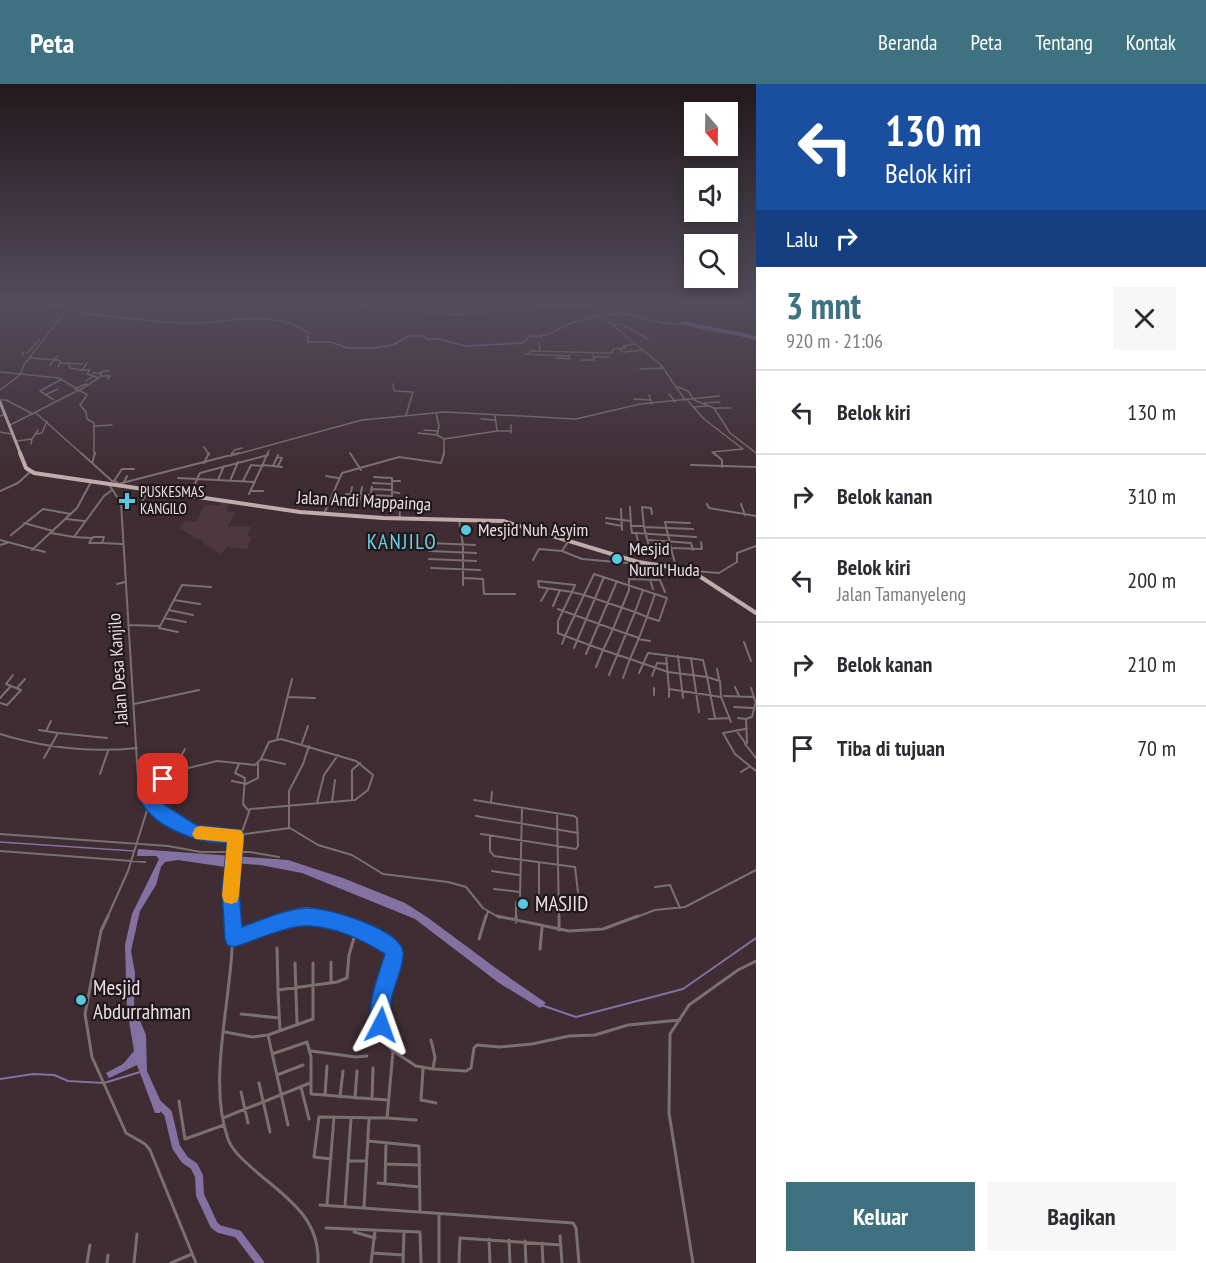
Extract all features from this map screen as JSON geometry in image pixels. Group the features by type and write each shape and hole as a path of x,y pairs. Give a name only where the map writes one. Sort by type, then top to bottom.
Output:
{"main road":[{"path":"0,401 26,468 30,472"},
{"name":"Jalan Andi Mappainga","path":"30,472 91,482 111,488 115,484 188,497 324,514 400,519 502,521 554,535 568,542 628,561 694,571 756,614"}],"street":[{"path":"50,365 56,357"},
{"path":"555,357 570,359 569,357"},
{"path":"582,360 594,360 593,357"},
{"path":"652,357 664,368 687,401 717,431 743,449"},
{"path":"0,390 22,373 24,365 30,358 61,362 58,365 82,364"},
{"path":"82,370 87,363"},
{"path":"70,364 70,368 90,370 87,374 110,376 108,379"},
{"path":"640,369 664,368"},
{"path":"10,425 89,385 100,375 109,371"},
{"path":"0,372 61,379 87,396 80,406 94,426 93,433 97,442 92,463"},
{"path":"93,374 100,375"},
{"path":"86,381 93,374"},
{"path":"54,401 40,391 61,379 63,375"},
{"path":"393,384 394,391 412,392 406,415"},
{"path":"89,385 95,386"},
{"path":"677,386 688,392 694,400 714,408 730,433 756,453"},
{"path":"45,395 58,389"},
{"path":"669,394 675,402"},
{"path":"649,395 651,404"},
{"path":"481,419 579,418 651,404 719,396"},
{"path":"634,399 650,400"},
{"path":"0,401 6,400 47,421 115,484"},
{"path":"702,403 720,402"},
{"path":"693,407 710,405"},
{"path":"714,408 731,408"},
{"path":"436,412 437,435"},
{"path":"115,484 137,482 361,420 436,412 495,418"},
{"path":"0,416 6,414"},
{"path":"495,418 497,430"},
{"path":"38,434 41,433 47,421"},
{"path":"94,426 112,424"},
{"path":"418,433 437,435 444,439 497,430 511,432 511,426"},
{"path":"31,444 38,430"},
{"path":"424,430 438,431"},
{"path":"0,432 14,434"},
{"path":"17,441 32,439"},
{"path":"324,514 342,473 361,470 395,458 419,458 441,463 444,439"},
{"path":"748,445 755,446"},
{"path":"204,447 204,450 210,454 204,463"},
{"path":"231,456 234,450 242,448"},
{"path":"722,467 722,460 712,452 743,449"},
{"path":"263,491 250,492 270,450"},
{"path":"250,452 254,458"},
{"path":"350,453 361,470"},
{"path":"188,497 202,472 268,454"},
{"path":"240,455 243,460"},
{"path":"273,466 278,456 288,458"},
{"path":"278,466 282,458"},
{"path":"230,481 238,462"},
{"path":"729,463 731,468"},
{"path":"243,481 251,465 282,467"},
{"path":"691,465 756,467"},
{"path":"218,480 224,466"},
{"path":"116,467 134,469"},
{"path":"115,484 122,468"},
{"path":"0,491 18,483 30,472"},
{"path":"124,482 127,476"},
{"path":"326,476 338,478"},
{"path":"374,477 400,481"},
{"path":"178,478 255,482"},
{"path":"371,508 390,511 392,480"},
{"path":"32,550 71,514 81,502 91,482"},
{"path":"372,486 398,487"},
{"path":"372,486 399,493"},
{"path":"372,486 369,503 391,499"},
{"path":"349,502 352,487"},
{"path":"359,503 362,487"},
{"path":"74,537 111,488"},
{"name":"Jalan Desa Kanjilo","path":"111,488 120,501 139,784 149,804"},
{"path":"140,505 148,491"},
{"path":"346,494 371,495 401,501 400,519"},
{"path":"707,504 707,507 711,509 756,516"},
{"path":"741,504 745,515"},
{"path":"630,507 632,533 696,537"},
{"path":"649,547 642,507 651,508 652,514"},
{"path":"621,508 622,530"},
{"path":"11,535 43,509 71,514"},
{"path":"606,518 631,521"},
{"path":"66,519 84,521"},
{"path":"459,519 463,545 464,585"},
{"path":"676,567 667,535 667,522 690,523"},
{"path":"24,523 74,537 105,537 102,545"},
{"path":"606,523 622,526"},
{"path":"631,526 693,529"},
{"path":"636,533 638,541"},
{"path":"688,536 693,550"},
{"path":"91,538 89,543 123,544"},
{"path":"0,540 45,552"},
{"path":"648,540 691,543"},
{"path":"658,541 660,548"},
{"path":"562,551 568,542"},
{"path":"638,546 693,550 702,549 701,542"},
{"path":"0,545 7,543"},
{"path":"430,543 475,545"},
{"path":"680,543 681,549"},
{"path":"694,571 721,573 737,562 737,553 756,546"},
{"path":"533,560 539,549 562,551 582,560 628,561 629,586 596,667"},
{"path":"429,551 476,553"},
{"path":"429,560 476,561"},
{"path":"430,568 480,570"},
{"path":"562,644 565,636 575,615 584,595 594,574 667,598 659,621 584,595 572,592 538,587 538,580 573,584 572,592 556,630 565,636 577,641 668,672 719,679"},
{"path":"574,648 604,577"},
{"path":"464,578 483,579 484,594 515,594"},
{"path":"630,579 662,581 665,592"},
{"path":"650,580 653,589"},
{"path":"586,654 617,581"},
{"path":"117,584 125,582"},
{"path":"160,626 185,584 210,588"},
{"path":"542,601 548,589"},
{"path":"553,606 560,590"},
{"path":"609,675 643,590"},
{"path":"623,678 655,594"},
{"path":"174,600 200,604"},
{"path":"558,609 650,642"},
{"path":"169,610 193,615"},
{"path":"164,618 186,622"},
{"path":"128,625 160,626"},
{"path":"160,626 160,630 178,632"},
{"path":"744,642 751,659 755,658"},
{"path":"639,674 648,653 704,660 708,695 715,718"},
{"path":"666,654 669,697"},
{"path":"678,656 683,698"},
{"path":"692,658 699,712"},
{"path":"652,676 657,663 667,664"},
{"path":"709,719 730,720 722,697 717,669"},
{"path":"0,703 7,705 21,690 6,684 13,675"},
{"path":"17,688 25,679"},
{"path":"277,739 292,680"},
{"path":"0,698 11,686"},
{"path":"735,687 739,696"},
{"path":"654,688 654,695"},
{"path":"738,718 752,717 755,699 751,688"},
{"path":"669,689 696,694 755,699"},
{"path":"134,704 199,690"},
{"path":"288,697 315,698"},
{"path":"734,707 754,708"},
{"path":"745,744 747,743 746,719"},
{"path":"46,731 51,721"},
{"path":"302,743 308,726"},
{"path":"745,729 723,734 735,754 756,771"},
{"path":"39,730 107,738"},
{"path":"736,730 748,750 756,758"},
{"path":"44,758 58,733"},
{"path":"0,734 26,743 52,746 108,751 137,748"},
{"path":"246,784 258,778 258,764 269,742 277,739 302,743 360,763 371,772 373,779 361,796 352,800 249,810"},
{"path":"289,828 290,791 309,746"},
{"path":"180,770 181,756 185,749"},
{"path":"99,774 108,751"},
{"path":"318,803 324,776 338,755"},
{"path":"261,759 285,764"},
{"path":"138,772 180,770 217,761 258,764"},
{"path":"352,800 352,770 360,763"},
{"path":"239,764 235,773 245,777 243,804 249,810"},
{"path":"741,772 749,767"},
{"path":"147,797 157,793 168,771"},
{"path":"332,802 336,780"},
{"path":"232,781 246,784"},
{"path":"491,803 492,792"},
{"path":"474,800 576,816 577,848 521,842 481,834"},
{"path":"196,1263 150,1150 145,1143 126,1132 90,1052 86,1006 101,931 131,860 149,804 177,824 195,832 217,836 289,828 318,845 352,855 383,874 463,885 488,911 502,919 559,930 588,931 608,927 655,910 680,908 756,870"},
{"path":"494,889 520,894 522,808"},
{"path":"241,835 249,810"},
{"path":"557,813 559,930"},
{"path":"476,816 578,833"},
{"path":"0,834 233,854 250,852 279,857"},
{"path":"236,835 230,891 234,939 219,1092 224,1125 228,1140 237,1154 307,1218 318,1239 318,1263"},
{"path":"489,836 492,855 576,868 578,892"},
{"path":"0,851 145,862"},
{"path":"539,861 539,899"},
{"path":"492,871 520,875"},
{"path":"656,887 670,885 680,908"},
{"path":"516,902 516,922"},
{"path":"295,919 297,909 308,908"},
{"path":"479,939 488,911"},
{"path":"234,939 295,919 312,917 370,933 395,951 381,1007 381,1039 412,1065 423,1069 468,1071 471,1068 474,1048 477,1045 510,1046 569,1036 595,1035 628,1025 680,1020"},
{"path":"278,990 331,983 348,976 349,955 357,928"},
{"path":"540,949 542,928"},
{"path":"277,948 280,1031"},
{"path":"693,1263 669,1113 671,1032 691,1002 738,970 756,961"},
{"path":"331,962 331,983"},
{"path":"295,963 297,1024"},
{"path":"224,1032 252,1037 268,1035 314,1018 313,963"},
{"path":"241,1014 279,1018"},
{"path":"268,1035 288,1125"},
{"path":"272,1054 306,1041 311,1051 310,1093 387,1100"},
{"path":"431,1041 435,1058 433,1069"},
{"path":"311,1051 356,1057 367,1056"},
{"path":"387,1118 393,1051"},
{"path":"276,1075 303,1065"},
{"path":"324,1095 327,1066"},
{"path":"372,1099 373,1068"},
{"path":"423,1069 421,1100 436,1103"},
{"path":"340,1096 343,1071"},
{"path":"355,1098 357,1071"},
{"path":"259,1083 270,1132"},
{"path":"223,1118 310,1083"},
{"path":"302,1087 309,1119"},
{"path":"242,1092 248,1123"},
{"path":"179,1101 185,1139 224,1125"},
{"path":"327,1205 334,1117"},
{"path":"331,1159 314,1156 318,1118 416,1120"},
{"path":"345,1206 351,1119"},
{"path":"364,1207 369,1119"},
{"path":"368,1141 419,1146 420,1211"},
{"path":"385,1184 386,1143"},
{"path":"348,1161 366,1161"},
{"path":"386,1164 420,1165"},
{"path":"378,1183 420,1187"},
{"path":"320,1205 569,1223 575,1225 579,1263"},
{"path":"439,1214 439,1263"},
{"path":"326,1228 404,1233 418,1231 421,1234 421,1263"},
{"path":"350,1231 375,1238"},
{"path":"371,1263 375,1231"},
{"path":"403,1263 404,1233"},
{"path":"134,1263 137,1234"},
{"path":"560,1236 562,1263"},
{"path":"459,1263 460,1238 561,1245"},
{"path":"489,1239 490,1263"},
{"path":"509,1240 510,1263"},
{"path":"525,1242 526,1263"},
{"path":"542,1243 543,1263"},
{"path":"87,1263 90,1245"},
{"path":"373,1253 403,1255"},
{"path":"171,1263 192,1254"},
{"path":"107,1263 108,1255"}],"shaded area":[{"path":"221,502 229,504 226,511 235,512 228,527 251,527 247,536 252,537 247,549 227,547 221,554 203,543 203,540 197,539 180,528 184,521 196,522 205,505 220,505"},
{"path":"138,849 288,860 343,878 405,903 546,1003 540,1008 499,983 415,919 302,873 260,865 235,863 232,868 178,860 165,862 161,867 156,885 140,911 131,951 135,973 134,1006 146,1035 147,1071 161,1102 160,1113 155,1113 137,1065 109,1078 106,1073 123,1064 134,1051 127,1009 125,945 132,914 159,859 156,856 137,856"}],"waterway":[{"path":"0,842 134,851"},
{"path":"541,1005 576,1017 683,989 756,938"},
{"path":"0,1079 33,1074 54,1075 68,1081 104,1083 140,1072"},
{"path":"157,1103 168,1113 176,1147 185,1160 194,1166 199,1176 200,1195 214,1225 219,1229 238,1234 260,1263"}],"slow traffic":[{"path":"200,834 236,835 231,873 231,896"}],"place":[{"name":"PUSKESMAS KANGILO","path":"127,501"},
{"name":"Mesjid Nuh Asyim","path":"466,530"},
{"name":"Mesjid Nurul Huda","path":"617,559"},
{"name":"MASJID","path":"523,904"},
{"name":"Mesjid Abdurrahman","path":"81,1000"}],"district":[{"name":"KANJILO","path":"402,542"}],"route":[{"path":"163,779 157,793 147,797 149,804 177,824 195,832 217,836 236,835 230,891 234,939 305,916 363,930 395,951 382,999 381,1025"}]}
